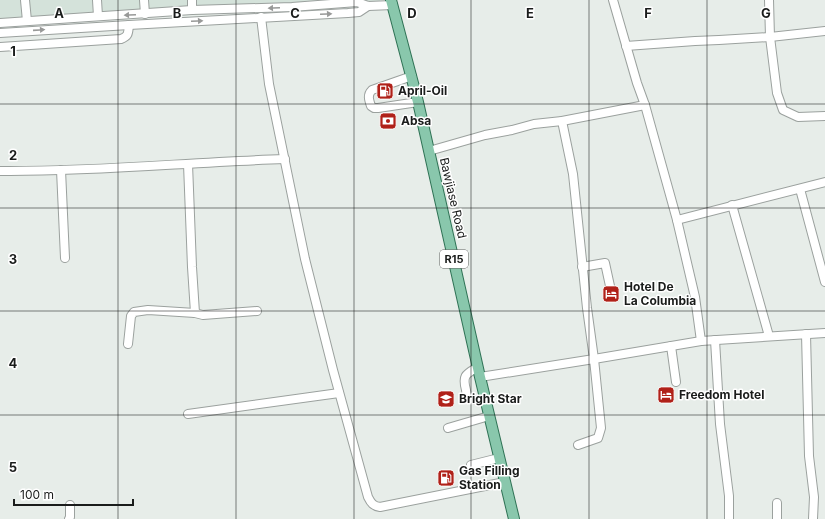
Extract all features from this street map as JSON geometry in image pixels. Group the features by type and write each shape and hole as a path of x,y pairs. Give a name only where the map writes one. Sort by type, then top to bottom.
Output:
{"main road":[{"name":"Bawjiase Road","path":"392,3 412,76 489,416 514,519"}],"street":[{"path":"25,0 27,21"},
{"path":"97,0 98,16"},
{"path":"144,0 145,14"},
{"path":"192,0 192,10"},
{"path":"613,0 645,105 677,220 695,297 701,341"},
{"path":"768,0 770,37 777,93 783,110 798,117 825,116"},
{"path":"0,23 292,3 356,2 368,6"},
{"path":"0,33 358,12 368,6 392,3"},
{"path":"261,17 269,84 305,259 339,393 368,497 372,504 376,507 380,507 505,482"},
{"path":"0,47 121,39 126,37 129,25"},
{"path":"626,46 770,37 825,31"},
{"path":"412,76 369,92 371,106 378,108 418,102"},
{"path":"429,151 485,135 534,124 562,121 645,105"},
{"path":"562,121 573,174 582,267 601,428 598,438 578,445"},
{"path":"0,171 36,172 285,159"},
{"path":"188,164 195,313"},
{"path":"61,170 65,258"},
{"path":"677,220 825,182"},
{"path":"800,189 825,282"},
{"path":"732,205 769,336"},
{"path":"582,267 605,263 610,286"},
{"path":"128,344 131,316 134,312 148,310 195,313 203,315 257,311"},
{"path":"486,401 471,399 468,397 464,380 465,376 469,372 594,359 701,341 825,333"},
{"path":"806,334 809,456 814,497 813,519"},
{"path":"715,340 720,424 729,496 729,519"},
{"path":"671,346 676,382"},
{"path":"188,414 339,393"},
{"path":"448,428 489,416"},
{"path":"471,464 499,458"},
{"path":"777,503 778,519"},
{"path":"69,519 70,505"}],"shaded area":[{"path":"0,0 380,0 382,5 0,25"}],"place":[{"name":"April-Oil","path":"385,91"},
{"name":"Absa","path":"388,121"},
{"name":"Hotel De La Columbia","path":"611,294"},
{"name":"Freedom Hotel","path":"666,395"},
{"name":"Bright Star","path":"446,399"},
{"name":"Gas Filling Station","path":"446,478"}]}
